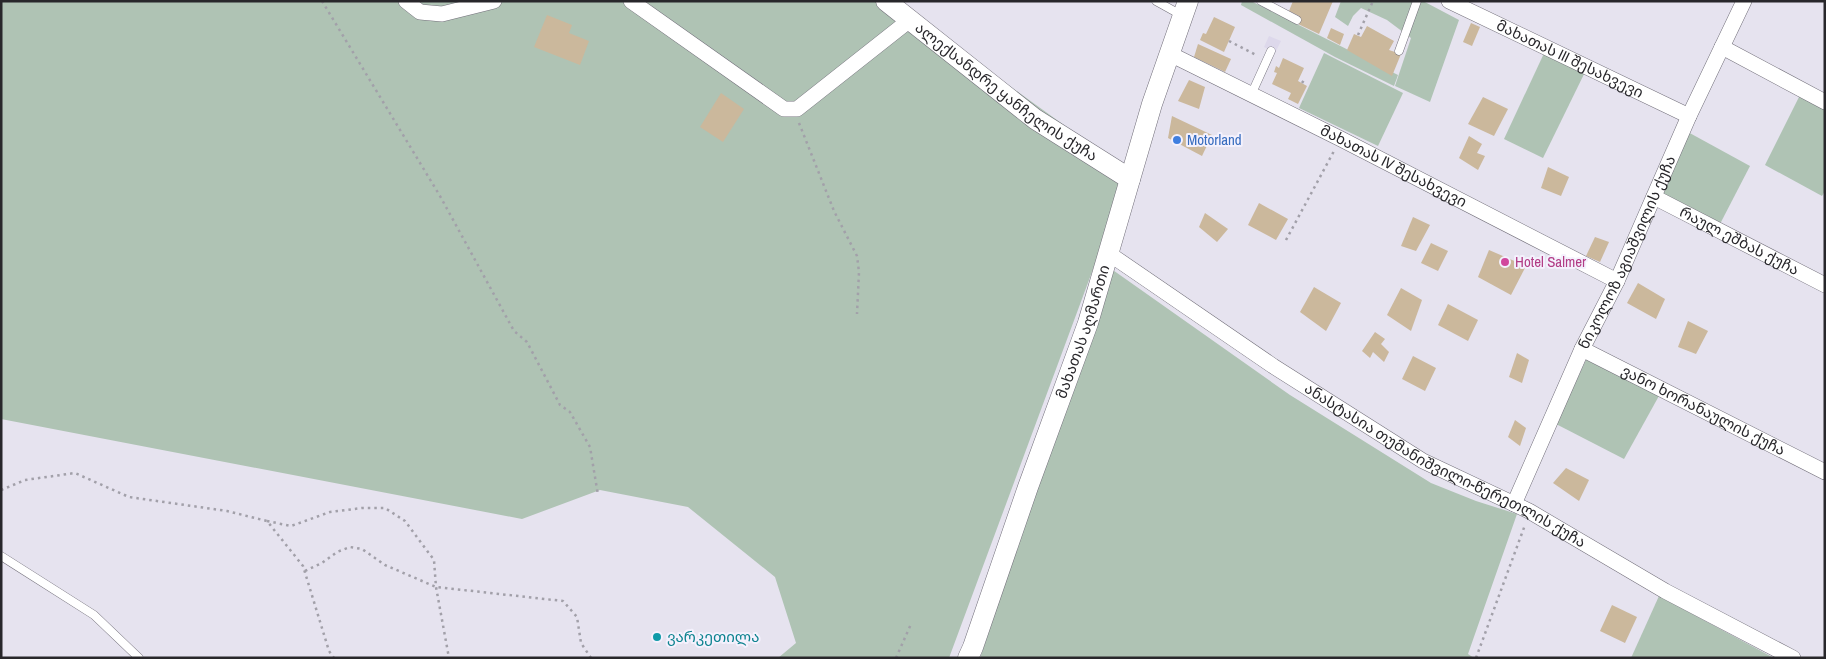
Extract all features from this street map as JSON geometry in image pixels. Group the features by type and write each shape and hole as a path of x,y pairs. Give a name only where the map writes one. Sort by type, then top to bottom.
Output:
{"main road":[{"name":"ალექსანდრე ყანჩელის ქუჩა","path":"886,1 1035,119 1130,179"},
{"name":"მახათას აღმართი","path":"968,658 1088,323 1130,179 1185,9"}],"street":[{"path":"406,1 420,12 442,14 494,1"},
{"path":"631,1 784,109 797,109 911,19"},
{"name":"მახათას III შესახვევი","path":"1449,1 1689,116"},
{"name":"ნიკოლოზ აგიაშვილის ქუჩა","path":"1514,504 1582,349 1617,281 1689,116 1744,1"},
{"path":"1722,47 1825,102"},
{"name":"მახათას IV შესახვევი","path":"1170,54 1617,281"},
{"name":"რაულ ეშბას ქუჩა","path":"1654,197 1825,285"},
{"name":"ანასტასია თუმანიშვილი-წერეთლის ქუჩა","path":"1108,253 1273,366 1423,461 1514,504 1665,591 1793,658"},
{"name":"ვანო ხორანაულის ქუჩა","path":"1582,349 1825,472"}],"lane":[{"path":"1156,1 1185,9"},
{"path":"1261,1 1297,20"},
{"path":"1399,51 1417,1"},
{"path":"1251,95 1271,50"},
{"path":"1,556 94,615 139,658"}],"path":[{"path":"322,1 440,196 514,331 528,342 560,405 570,412 590,447 598,496"},
{"path":"1358,35 1373,1"},
{"path":"1229,41 1266,60"},
{"path":"797,109 801,129 834,211 857,256 859,272 857,314"},
{"path":"1286,240 1341,140"},
{"path":"1,490 25,480 75,473 129,497 227,511 291,526 330,512 362,508 385,508 405,521 434,560 436,587 449,658"},
{"path":"1476,658 1529,512"},
{"path":"267,521 303,566 329,651 334,658"},
{"path":"304,571 322,563 337,552 350,547 362,549 385,565 436,587 563,601 578,617 581,643 591,658"},
{"path":"896,658 911,624"}],"shaded area":[{"path":"1269,36 1281,41 1275,53 1264,47"}],"green space":[{"path":"1,1 892,1 1129,172 949,658 778,658 796,643 775,577 688,507 600,490 522,519 1,419"},
{"path":"1242,1 1251,1 1398,75 1394,86 1335,57 1241,5"},
{"path":"1341,1 1423,1 1459,20 1430,102 1395,86 1411,38 1387,20 1361,8 1353,16 1348,26 1335,17"},
{"path":"1546,49 1587,68 1543,158 1504,139"},
{"path":"1324,53 1403,93 1378,146 1299,108"},
{"path":"1801,93 1825,106 1825,191 1822,196 1765,165"},
{"path":"1686,131 1750,166 1720,224 1659,194"},
{"path":"1110,268 1290,395 1431,483 1476,501 1517,514 1468,654 1474,658 980,658"},
{"path":"1587,358 1660,394 1624,459 1556,424"},
{"path":"1659,596 1774,658 1631,658"}],"building":[{"path":"1293,1 1333,1 1319,34 1296,23 1299,16 1289,11"},
{"path":"547,15 572,25 569,33 589,41 580,65 534,47"},
{"path":"1214,17 1235,27 1224,52 1200,40 1203,33 1206,34"},
{"path":"1471,23 1480,27 1472,46 1463,42"},
{"path":"1367,26 1394,41 1389,50 1401,54 1392,76 1347,50 1354,34 1361,37"},
{"path":"1331,28 1344,34 1340,45 1327,38"},
{"path":"1198,44 1231,59 1225,72 1194,57"},
{"path":"1283,58 1304,68 1298,81 1307,86 1298,104 1288,99 1291,93 1272,84 1277,73 1274,72 1276,66 1279,68"},
{"path":"1189,80 1205,87 1199,109 1178,101"},
{"path":"721,93 744,109 723,142 700,127"},
{"path":"1483,97 1508,109 1494,136 1468,124"},
{"path":"1172,116 1212,135 1202,156 1168,138"},
{"path":"1469,136 1482,144 1477,153 1485,156 1478,170 1459,158"},
{"path":"1548,167 1569,177 1561,196 1541,188"},
{"path":"1259,203 1288,219 1276,240 1248,225"},
{"path":"1205,213 1228,229 1217,242 1199,227"},
{"path":"1413,217 1430,225 1416,251 1401,246"},
{"path":"1595,237 1609,242 1600,262 1586,256"},
{"path":"1431,243 1448,251 1438,271 1421,263"},
{"path":"1489,250 1526,266 1511,295 1478,277"},
{"path":"1638,283 1665,299 1656,319 1627,303"},
{"path":"1314,287 1341,303 1326,331 1300,312"},
{"path":"1401,288 1422,300 1411,331 1387,315"},
{"path":"1448,304 1478,320 1468,341 1438,325"},
{"path":"1688,321 1708,331 1696,354 1678,347"},
{"path":"1375,332 1385,339 1381,344 1389,352 1384,362 1373,352 1370,358 1362,351"},
{"path":"1517,353 1529,360 1522,383 1509,377"},
{"path":"1413,356 1436,368 1425,391 1402,379"},
{"path":"1515,420 1526,428 1520,446 1508,437"},
{"path":"1566,468 1589,480 1579,501 1553,483"},
{"path":"1612,605 1637,617 1625,643 1600,631"}],"place":[{"name":"Motorland","path":"1177,140"},
{"name":"Hotel Salmer","path":"1505,262"},
{"name":"ვარკეთილა","path":"657,637"}]}
